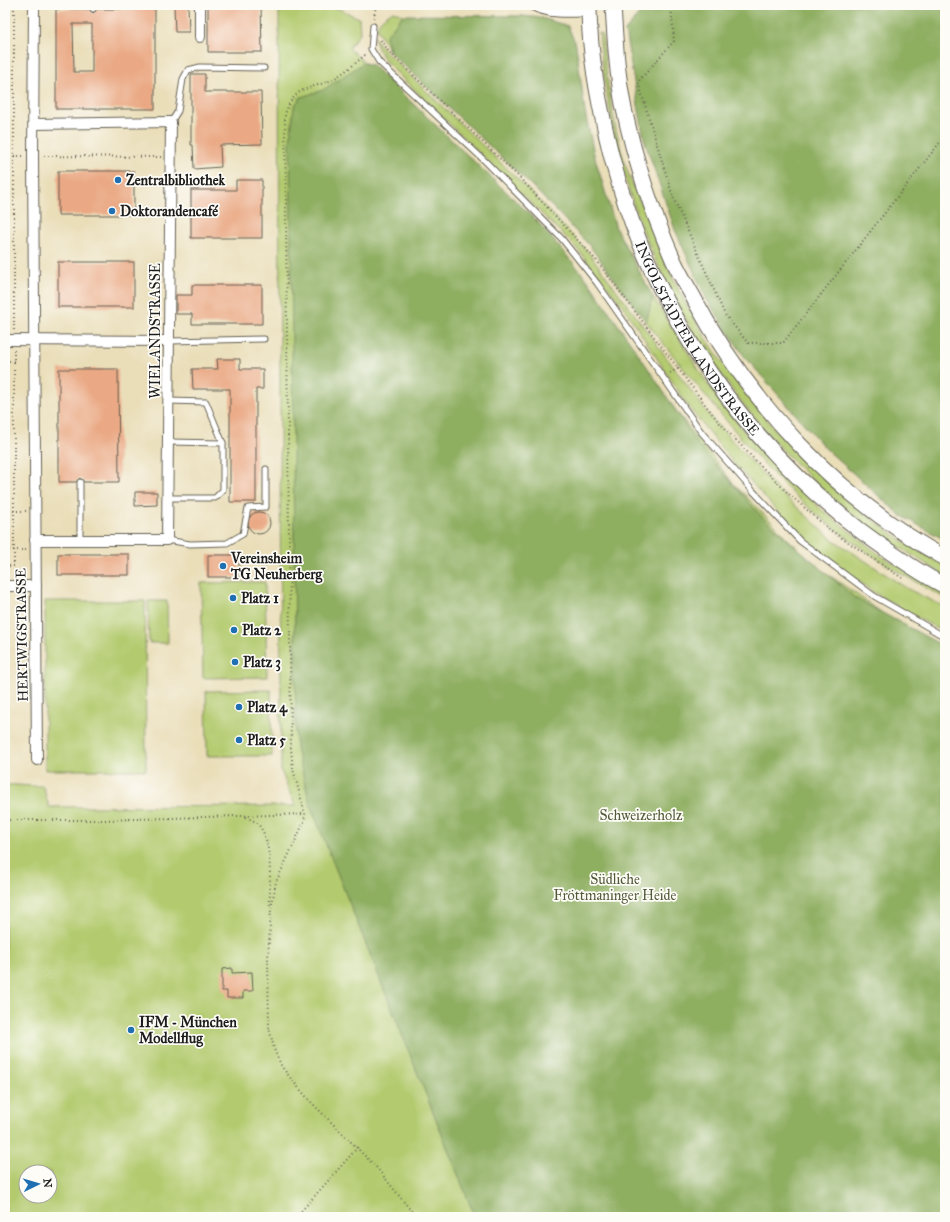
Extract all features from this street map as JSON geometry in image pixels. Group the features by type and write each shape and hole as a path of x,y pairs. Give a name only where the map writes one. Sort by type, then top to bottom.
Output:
{"main road":[{"path":"589,8 609,5"},
{"name":"INGOLSTÄDTER LANDSTRASSE","path":"613,5 616,52 624,108 651,206 672,259 717,341 762,402 825,470 869,508 945,558"},
{"name":"INGOLSTÄDTER LANDSTRASSE","path":"589,8 598,95 620,190 646,258 677,320 710,374 751,428 793,474 882,547 945,586"}],"street":[{"name":"HERTWIGSTRASSE","path":"34,5 33,156 37,760"},
{"path":"200,5 200,37"},
{"path":"533,5 541,10 570,12 589,8"},
{"path":"34,124 170,122"},
{"name":"WIELANDSTRASSE","path":"167,540 170,122"},
{"path":"9,340 169,341"},
{"path":"35,540 167,540"},
{"path":"5,586 36,586"}],"lane":[{"path":"635,5 644,5"},
{"path":"372,26 371,49 379,62 486,162 562,239 596,283 702,433 753,491 800,541 874,596 945,637"},
{"path":"170,122 178,111 183,79 188,70 200,67 264,68"},
{"path":"169,341 264,339"},
{"path":"168,401 206,402 223,443 223,490 215,498 168,498"},
{"path":"168,442 223,443"},
{"path":"167,540 190,544 227,543 243,534 248,508 266,506 266,469"},
{"path":"80,482 80,539"}],"path":[{"path":"5,566 14,566 14,361 9,340 14,156 14,5"},
{"path":"376,5 372,26 389,52 518,176 596,260 717,420 790,495 830,530 886,569 907,580"},
{"path":"671,5 674,41 638,82 673,197 725,315 748,343 783,344 945,136"},
{"path":"271,909 276,882 304,822 305,814 293,769 291,749 285,114 289,102 299,91 334,78 358,61"},
{"path":"14,156 170,157"},
{"path":"5,361 14,361"},
{"path":"5,511 35,510"},
{"path":"5,550 36,550"},
{"path":"5,820 103,820 305,814"},
{"path":"245,816 257,823 265,836 269,854 271,909 268,958 269,1028 275,1052 282,1067 306,1096 358,1147 416,1217"},
{"path":"296,1217 358,1147"}],"green space":[{"name":"Schweizerholz","path":"279,5 330,5 359,18 360,33 349,48 519,212 733,483 790,541 821,569 899,625 945,1217 5,1217 5,785 43,786 49,807 295,806 281,771"},
{"path":"643,5 945,5 945,540 900,515 826,449 744,356 707,300 675,230 644,139 625,31 645,7"},
{"path":"393,11 403,15 386,36 390,52 377,29 381,20"},
{"path":"403,15 522,16 542,18 568,26 576,45 585,112 595,158 616,228 653,297 646,322 589,245 533,187 390,52 386,36"},
{"path":"599,33 602,34 613,116 625,164 672,277 696,321 723,363 753,404 787,442 823,478 862,511 902,540 945,566 945,575 881,535 821,488 784,452 750,412 719,371 690,327 665,281 644,233 627,183 609,108"},
{"path":"374,37 385,51 531,192 589,253 712,419 779,491 832,539 908,589 945,607 945,633 873,592 798,534 732,461 690,409 623,306 575,246 388,64 378,49"},
{"name":"Schweizerholz","path":"363,63 372,65 536,220 586,278 650,371 699,446 763,518 855,598 945,647 945,1217 475,1217 311,807 296,748 290,141 294,106 301,97 323,90"},
{"path":"653,297 707,383 746,434 822,510 880,555 945,594 945,598 897,571 849,539 804,504 784,485 734,430 646,322"},
{"path":"265,582 267,677 203,678 201,583"},
{"path":"45,601 145,601 146,770 45,770"},
{"path":"148,601 167,601 168,643 149,643"},
{"path":"271,690 272,756 207,756 206,691"}],"building":[{"path":"188,5 189,32 175,32 174,6"},
{"path":"208,5 261,5 262,52 208,52"},
{"path":"56,9 89,9 93,13 97,9 155,9 155,109 56,109","holes":["73,24 92,24 92,72 74,72"]},
{"path":"191,74 205,74 205,92 261,92 262,144 220,145 221,167 194,169 193,145 191,145"},
{"path":"58,171 134,171 134,215 58,215"},
{"path":"236,180 262,180 262,238 191,238 191,190 236,190"},
{"path":"58,262 134,262 134,307 58,307"},
{"path":"192,285 262,285 262,324 192,324 192,314 176,314 176,295 192,295"},
{"path":"217,359 240,359 240,369 263,369 263,389 256,389 256,502 230,502 230,389 193,389 192,369 218,369"},
{"path":"59,369 118,369 119,482 84,482 80,478 76,482 59,482"},
{"path":"135,492 157,492 157,505 135,506"},
{"path":"259,512 267,515 270,523 267,531 259,534 251,531 248,523 251,515"},
{"path":"58,554 129,554 129,575 58,575"},
{"name":"Vereinsheim TG Neuherberg","path":"208,555 239,555 239,577 208,577"},
{"path":"232,968 232,973 252,972 253,991 243,991 243,998 227,998 227,991 222,991 222,969"}],"place":[{"name":"Zentralbibliothek","path":"118,180"},
{"name":"Doktorandencafé","path":"112,211"},
{"name":"Vereinsheim TG Neuherberg","path":"223,566"},
{"name":"Platz 1","path":"233,598"},
{"name":"Platz 2","path":"234,630"},
{"name":"Platz 3","path":"235,662"},
{"name":"Platz 4","path":"239,707"},
{"name":"Platz 5","path":"239,740"},
{"name":"IFM - München Modellflug","path":"131,1030"}],"park label":[{"name":"Südliche Fröttmaninger Heide","path":"615,888"}]}
